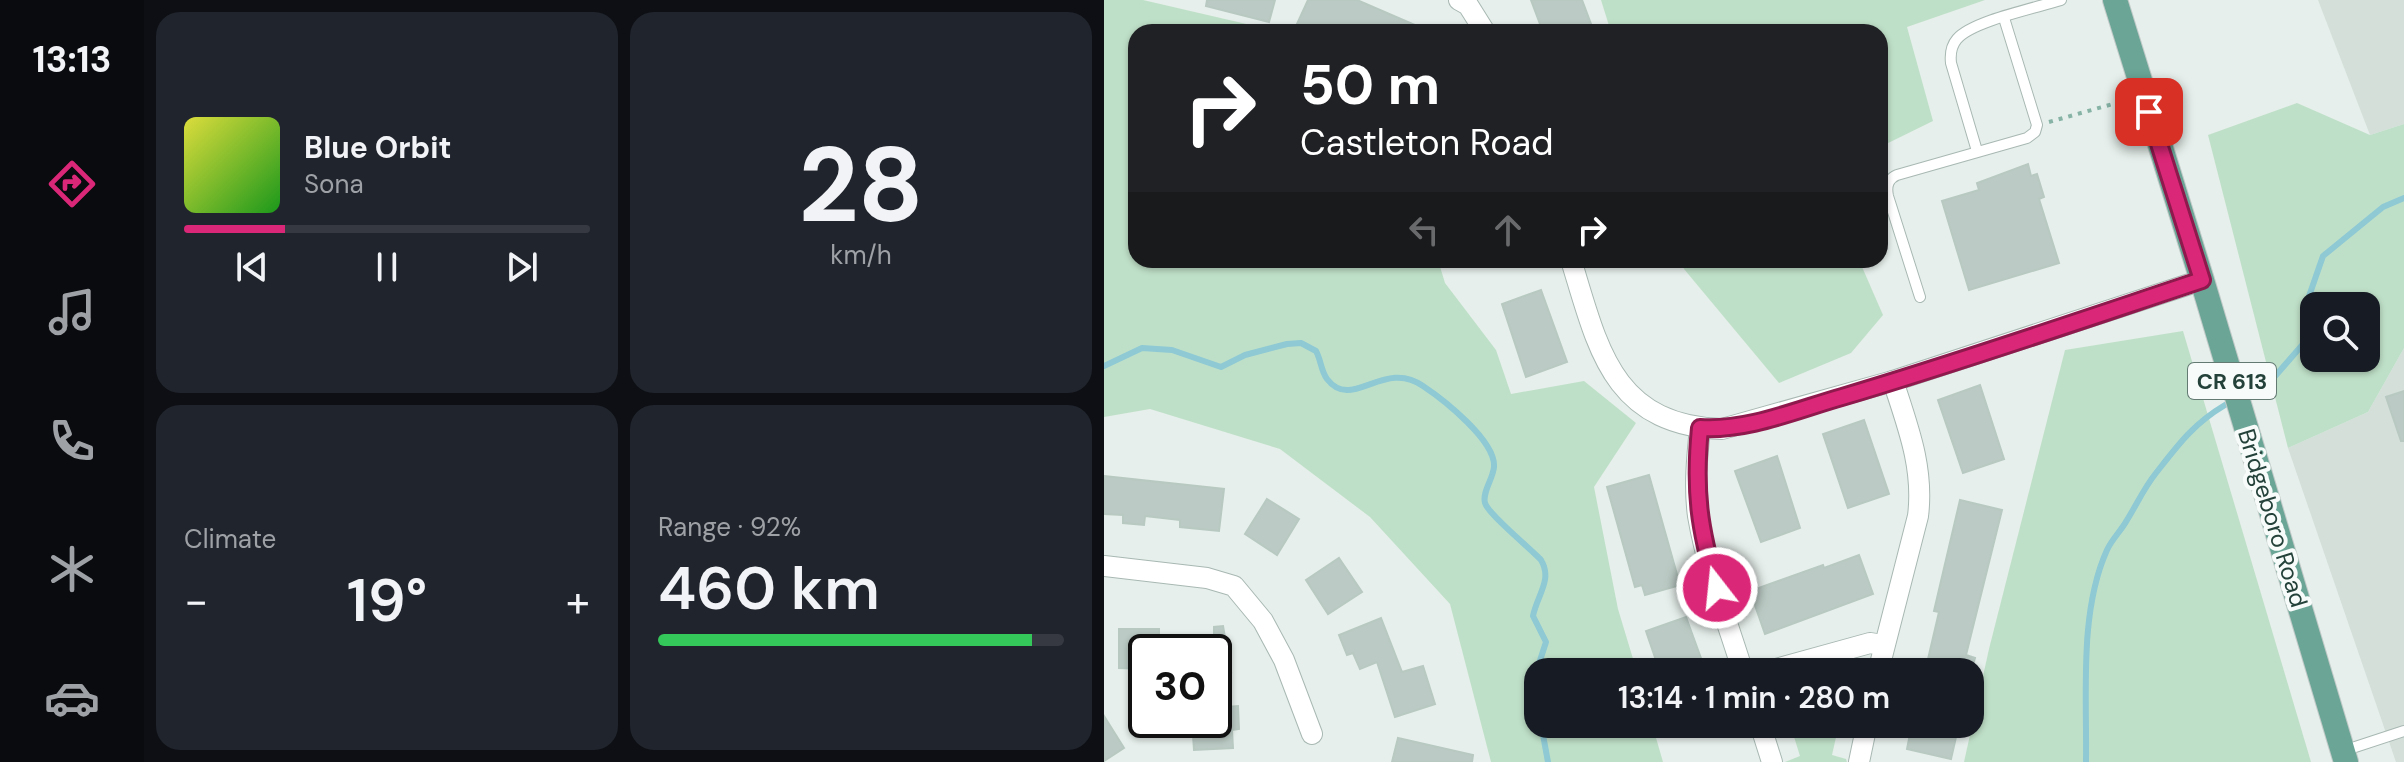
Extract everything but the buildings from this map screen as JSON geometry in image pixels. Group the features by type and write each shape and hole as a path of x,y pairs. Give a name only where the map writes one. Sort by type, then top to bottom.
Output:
{"main road":[{"name":"Bridgeboro Road","path":"2115,0 2344,756"}],"street":[{"path":"1459,0 1468,5 1480,24"},
{"path":"1573,268 1594,335 1616,379 1630,394 1672,422 1722,429 1743,426 1893,381 2202,280"},
{"path":"1881,658 1918,516 1920,497 1915,451 1893,381"},
{"path":"1700,428 1698,514 1708,560 1739,658"},
{"path":"1104,566 1207,578 1234,586 1263,621 1284,660 1312,734"},
{"path":"1816,658 1870,643 1883,645"},
{"path":"1764,738 1772,762"},
{"path":"1859,762 1864,738"}],"lane":[{"path":"1977,151 1950,54 1955,41 1968,30 2061,0"},
{"path":"1920,297 1888,196 1888,182 1897,175 2027,138 2035,132 2037,125 2004,18"},
{"path":"2344,756 2404,731"}],"path":[{"path":"2037,125 2120,102"}],"shaded area":[{"path":"2318,0 2404,0 2404,124 2370,135"},
{"path":"2404,348 2404,762 2396,762 2288,448 2368,412"}],"green space":[{"path":"1104,0 1143,0 1246,24 1128,24 1128,268 1440,268 1445,283 1496,350 1511,394 1584,381 1636,423 1594,487 1618,609 1633,658 1524,658 1524,738 1656,738 1663,762 1491,762 1450,604 1370,517 1280,449 1150,409 1104,417"},
{"path":"1601,0 1985,0 1907,27 1933,121 1888,143 1888,24 1608,24"},
{"path":"2297,103 2370,135 2404,124 2404,348 2368,412 2288,448 2208,135"},
{"path":"1862,268 1883,315 1851,353 1779,383 1684,269"},
{"path":"2183,331 2311,762 1964,762 1969,738 1984,738 1984,672 2065,350"},
{"path":"1794,738 1836,738 1832,755 1847,762 1785,762 1800,756"}],"waterway":[{"path":"2257,389 2270,382 2304,343 2307,302 2323,256 2383,207 2404,198"},
{"path":"1104,366 1142,348 1172,350 1221,367 1245,355 1301,343 1316,351 1325,376 1337,388 1347,390 1395,378 1409,379 1423,386 1467,422 1487,445 1494,467 1485,503 1501,523 1541,560 1545,581 1533,616 1546,642 1541,658"},
{"path":"2086,762 2088,627 2098,574 2107,550 2148,484 2172,453 2195,427 2225,405"},
{"path":"1544,738 1548,762"}],"route":[{"path":"1717,588 1698,514 1696,489 1700,428 1743,426 1893,381 2202,280 2149,112"}]}
